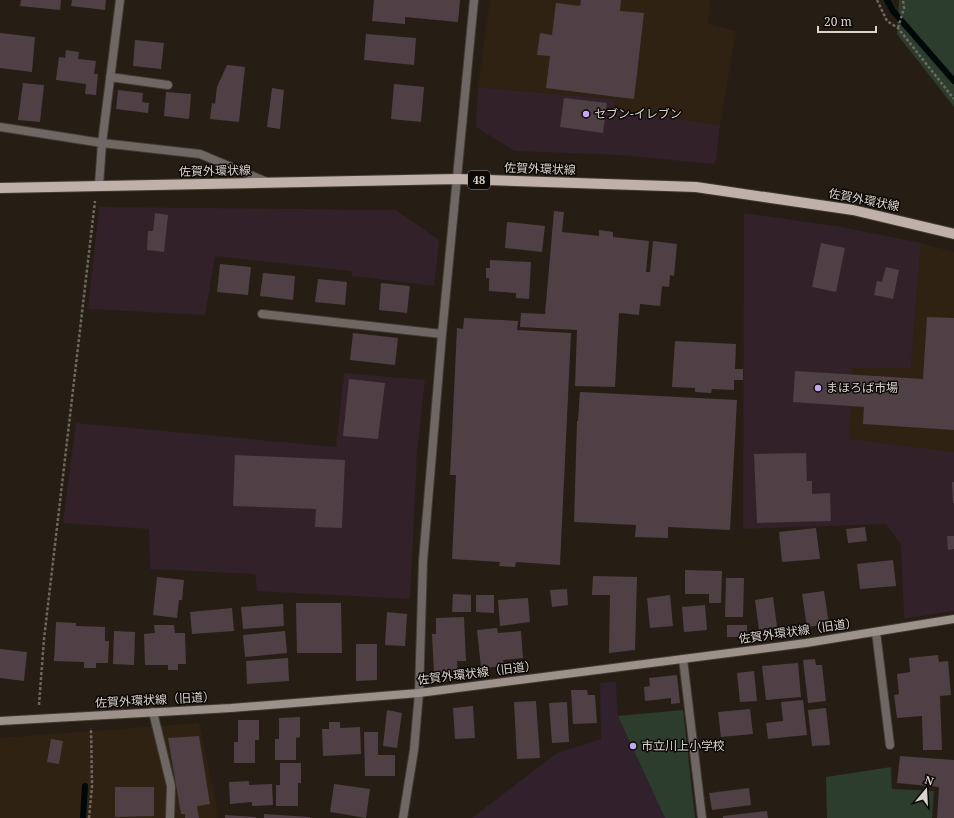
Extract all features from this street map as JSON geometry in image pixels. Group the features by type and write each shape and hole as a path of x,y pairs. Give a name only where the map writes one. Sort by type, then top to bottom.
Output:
{"main road":[{"name":"佐賀外環状線","path":"0,188 457,179 696,187 853,210 954,234"}],"street":[{"path":"99,185 102,143 120,0"},
{"path":"403,818 414,750 419,693 423,561 442,334 474,0"},
{"path":"110,77 168,85"},
{"path":"0,127 102,143 200,154 270,183"},
{"path":"262,314 442,334"},
{"name":"佐賀外環状線（旧道）","path":"0,721 153,712 419,693 683,659 876,632 954,619"},
{"path":"876,632 890,745"},
{"path":"683,659 702,818"},
{"path":"153,712 170,786 170,818"}],"path":[{"path":"877,0 888,21 898,28 954,99"},
{"path":"898,28 904,8 904,0"},
{"path":"38,719 44,640 94,203 99,185"},
{"path":"89,818 92,786 91,716"}],"shaded area":[{"path":"490,0 710,0 708,24 736,31 720,125 615,110 614,99 478,87"},
{"path":"478,87 614,99 615,110 720,125 716,160 714,164 620,155 515,151 476,127"},
{"path":"99,207 396,210 439,240 434,286 352,276 351,271 215,256 205,315 88,309"},
{"path":"744,213 841,227 921,243 911,368 849,438 954,452 954,611 904,619 901,544 886,524 743,529"},
{"path":"921,243 954,252 954,452 849,439 852,368 911,368"},
{"path":"344,373 425,380 417,454 410,599 257,591 255,574 150,569 149,529 63,523 76,423 336,447"},
{"name":"市立川上小学校","path":"616,681 618,716 683,710 695,818 472,818 557,753 601,739 600,683"},
{"path":"199,723 217,807 217,818 0,818 0,738"}],"green space":[{"path":"899,0 954,0 954,107 897,34"},
{"path":"683,710 695,818 665,818 618,716"},
{"path":"891,767 892,789 934,791 932,818 827,818 826,777"}],"building":[{"path":"21,0 61,0 60,10 20,6"},
{"path":"72,0 106,0 105,10 71,6"},
{"path":"374,0 460,0 458,22 405,17 405,24 372,21"},
{"path":"581,0 621,0 620,11 644,13 634,99 546,88 550,56 537,55 540,33 552,35 556,3 580,6"},
{"path":"0,33 35,37 32,72 0,68"},
{"path":"366,34 416,38 414,65 364,60"},
{"path":"135,40 164,43 161,69 133,66"},
{"path":"66,50 79,52 78,59 96,61 94,74 98,74 96,95 85,94 86,84 56,80 59,57 65,58"},
{"path":"227,65 245,67 239,122 210,119 212,103 215,104 217,87"},
{"path":"23,83 44,85 40,122 18,120"},
{"path":"394,84 424,87 421,122 391,119"},
{"path":"272,88 284,90 280,129 267,127"},
{"path":"118,90 143,93 142,102 149,103 148,113 116,109"},
{"path":"166,92 191,94 189,119 164,116"},
{"path":"564,98 607,103 603,133 560,127"},
{"path":"554,211 564,212 562,232 599,236 599,230 613,232 613,237 649,241 646,272 650,272 653,241 677,244 674,276 670,275 669,287 662,286 660,306 640,304 639,315 619,313 615,387 575,386 577,330 520,327 521,313 545,314"},
{"path":"155,213 168,215 164,252 147,250 148,231 153,231"},
{"path":"507,222 545,226 542,252 505,248"},
{"path":"821,243 845,248 836,292 812,287"},
{"path":"490,260 531,262 529,299 516,298 516,293 489,291 489,278 486,278 486,268 490,268"},
{"path":"220,264 251,267 248,295 217,292"},
{"path":"886,267 899,270 893,299 874,295 877,281 882,282"},
{"path":"263,273 295,276 293,300 260,296"},
{"path":"318,279 347,282 345,305 315,302"},
{"path":"381,283 410,286 407,313 379,310"},
{"path":"927,317 954,318 954,430 863,424 864,407 793,402 795,371 923,379"},
{"path":"464,318 518,321 517,330 571,333 560,565 516,562 515,567 499,566 500,562 452,559 456,475 450,475 457,328 463,329"},
{"path":"353,333 398,338 395,365 350,360"},
{"path":"675,341 736,344 735,369 743,369 743,380 734,380 734,390 712,389 711,393 695,392 695,388 672,387"},
{"path":"349,379 385,383 378,439 343,436"},
{"path":"580,392 737,400 730,530 668,527 668,538 635,537 636,525 574,522 577,421"},
{"path":"806,453 807,481 812,481 812,494 830,493 831,521 757,523 754,454"},
{"path":"235,455 345,460 342,528 315,527 316,509 233,506"},
{"path":"952,482 954,482 954,503 953,503"},
{"path":"865,527 867,541 848,543 846,529"},
{"path":"816,528 820,559 782,562 779,532"},
{"path":"947,536 954,536 954,549 948,550"},
{"path":"893,560 896,586 860,589 857,564"},
{"path":"685,570 722,571 721,603 709,603 709,594 685,594"},
{"path":"593,576 637,577 635,650 609,653 610,595 592,595"},
{"path":"157,577 184,580 182,600 179,600 177,618 153,615"},
{"path":"726,578 744,578 743,617 725,617"},
{"path":"567,589 568,605 552,607 550,590"},
{"path":"824,591 829,624 807,627 802,594"},
{"path":"453,594 471,595 471,612 452,612"},
{"path":"476,595 494,595 494,613 476,612"},
{"path":"670,595 673,626 650,628 647,598"},
{"path":"773,597 777,627 759,630 755,600"},
{"path":"528,598 530,622 500,626 498,600"},
{"path":"296,603 341,603 342,653 297,653"},
{"path":"283,604 284,626 243,629 241,607"},
{"path":"705,605 707,630 684,632 682,607"},
{"path":"232,608 234,631 192,634 190,612"},
{"path":"387,612 407,614 405,646 385,645"},
{"path":"464,617 466,661 457,661 458,672 434,673 432,634 436,634 436,618"},
{"path":"56,622 76,623 76,626 105,627 105,641 109,641 108,663 96,663 96,668 84,668 84,662 54,661"},
{"path":"154,625 174,625 175,633 185,633 186,664 178,664 178,670 168,670 168,665 145,665 144,634 155,633"},
{"path":"727,625 747,625 747,637 727,637"},
{"path":"497,628 498,633 521,631 523,658 503,660 504,666 481,668 477,630"},
{"path":"114,631 135,632 134,665 113,664"},
{"path":"285,631 287,653 245,657 243,635"},
{"path":"356,644 377,644 377,680 356,681"},
{"path":"0,649 27,652 24,681 0,678"},
{"path":"938,655 939,662 948,661 951,695 940,696 942,750 923,750 922,716 897,718 894,695 899,694 897,674 910,672 909,658"},
{"path":"288,658 289,681 247,684 246,661"},
{"path":"815,659 816,665 822,665 826,701 808,703 803,660"},
{"path":"798,663 801,697 766,700 762,666"},
{"path":"754,671 757,701 740,702 737,673"},
{"path":"677,675 680,703 671,704 671,698 645,701 644,687 650,686 649,678"},
{"path":"571,690 587,690 588,695 595,695 597,723 573,724"},
{"path":"803,700 807,735 768,739 766,723 783,721 781,702"},
{"path":"536,701 540,758 517,759 514,702"},
{"path":"567,702 569,742 552,743 549,703"},
{"path":"473,706 475,738 455,739 453,708"},
{"path":"826,708 830,745 812,746 808,710"},
{"path":"750,709 753,734 721,737 718,712"},
{"path":"387,710 402,713 397,748 383,746"},
{"path":"300,717 300,737 296,738 296,760 275,760 275,739 279,739 279,718"},
{"path":"238,720 259,720 259,740 255,740 255,763 234,763 234,742 238,742"},
{"path":"329,722 340,722 340,728 360,727 361,754 323,756 322,729 329,729"},
{"path":"364,732 378,732 378,755 395,755 395,776 365,776"},
{"path":"199,736 210,804 197,806 199,818 185,818 185,814 181,814 168,738"},
{"path":"51,739 63,741 59,764 47,762"},
{"path":"900,756 954,760 954,818 937,818 939,787 897,783"},
{"path":"280,763 301,763 301,783 298,783 298,806 276,806 276,785 280,785"},
{"path":"249,781 249,785 272,784 273,805 252,806 252,802 230,804 229,782"},
{"path":"334,784 370,789 366,818 330,812"},
{"path":"115,787 154,787 154,816 115,817"},
{"path":"749,788 751,805 712,810 709,793"},
{"path":"767,811 768,818 723,818 723,816"},
{"path":"264,814 310,817 310,818 264,818"},
{"path":"225,815 256,817 256,818 225,818"}],"waterway":[{"path":"887,0 893,11 954,81"},
{"path":"83,818 85,786"}],"place":[{"name":"セブン-イレブン","path":"586,114"},
{"name":"まほろば市場","path":"818,388"},
{"name":"市立川上小学校","path":"633,746"}]}
